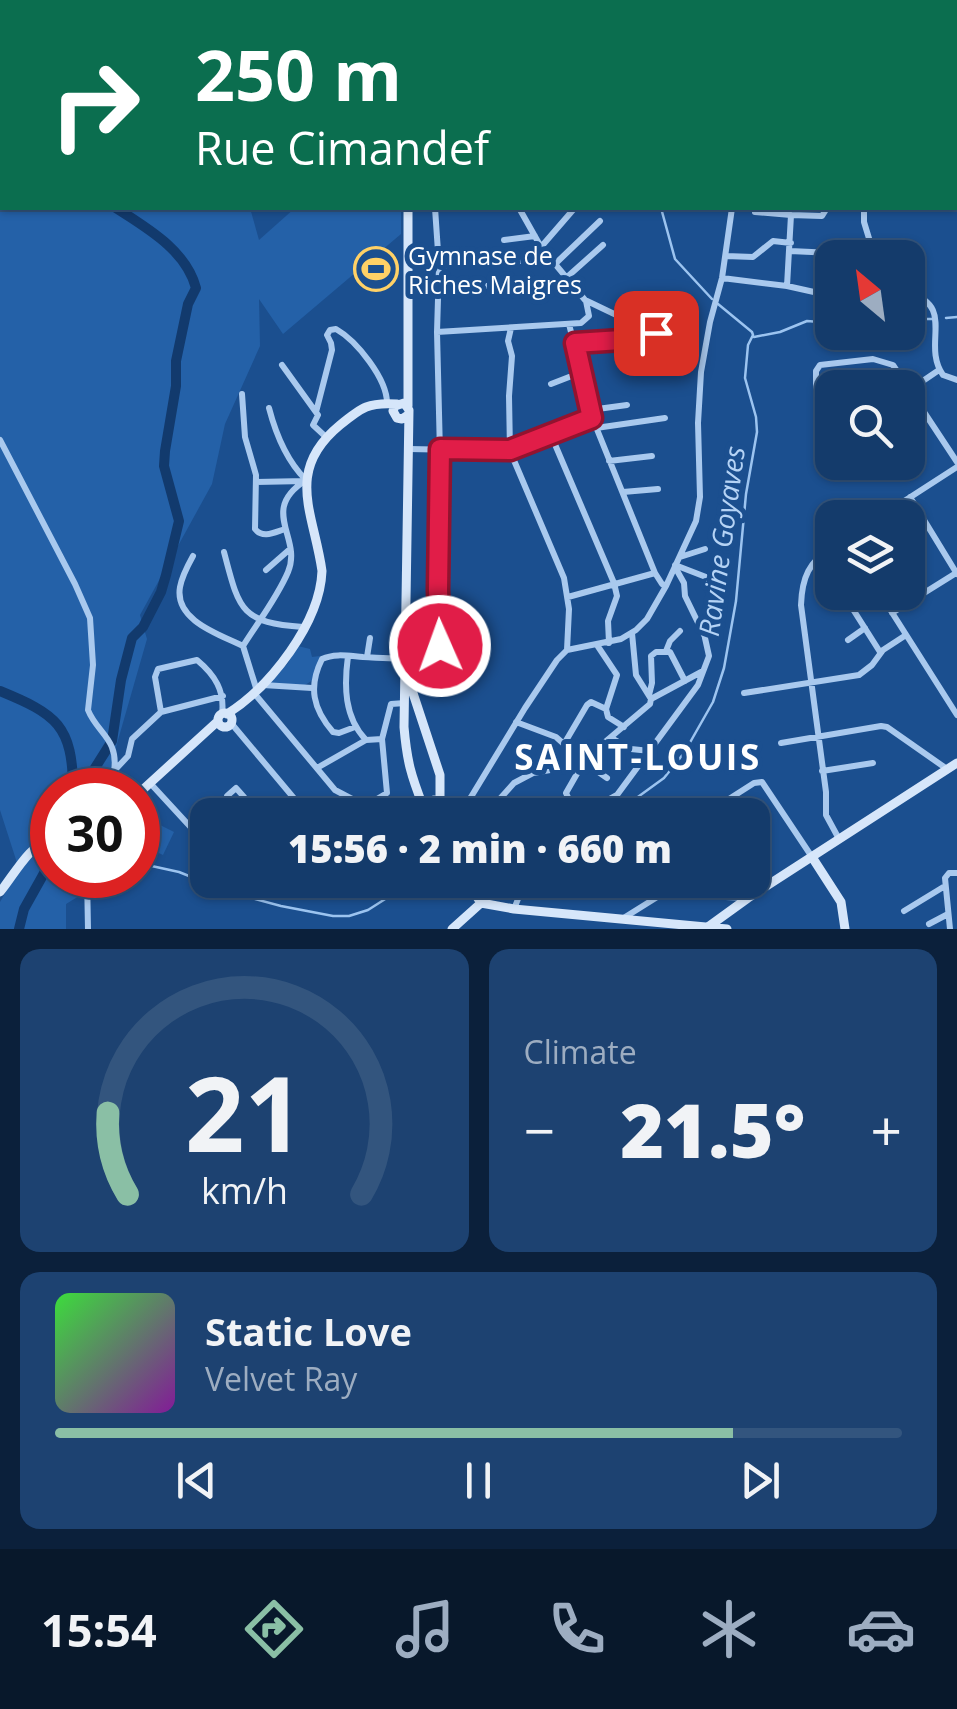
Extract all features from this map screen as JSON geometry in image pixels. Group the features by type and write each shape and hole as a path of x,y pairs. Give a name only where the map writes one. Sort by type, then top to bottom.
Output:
{"main road":[{"path":"408,210 408,382 399,409 409,449 405,703 408,763 418,798"},
{"path":"160,775 258,690 280,667 304,627 322,583 306,500 306,480 326,437 372,404 399,409"},
{"path":"407,674 440,775 441,798"},
{"path":"770,884 957,763"},
{"path":"0,892 30,855"},
{"path":"812,857 841,902 845,929"},
{"path":"479,898 482,903 514,909 622,920 637,925 726,929"},
{"path":"708,927 748,898"},
{"path":"452,929 482,903"}],"street":[{"path":"355,726 333,732 318,707 312,688 322,660 330,656 406,659 434,654 440,646 439,266 435,210"},
{"path":"522,210 541,247 586,300 656,333 575,343"},
{"path":"541,247 573,210"},
{"path":"468,798 476,791 548,672 568,650 609,643 632,633 647,619 696,522 700,497 701,372 722,278 732,210"},
{"path":"755,212 822,216 826,210"},
{"path":"864,210 870,240"},
{"path":"786,212 790,247 788,286"},
{"path":"439,266 553,262 600,221"},
{"path":"504,240 535,236"},
{"path":"726,256 753,257 773,241 815,251"},
{"path":"439,289 567,279 603,245"},
{"path":"722,278 815,292"},
{"path":"925,298 940,310 942,328 936,356 939,370 957,380"},
{"path":"437,332 581,324 588,320 586,300"},
{"path":"569,324 596,428 655,573 666,586"},
{"path":"510,328 510,450 564,578 570,623 568,650"},
{"path":"326,437 313,425 332,350 327,336 330,330 336,329 352,341 399,409"},
{"path":"817,370 824,363 873,359 893,364 897,370"},
{"path":"282,366 316,412"},
{"path":"925,380 939,370"},
{"path":"551,384 582,372"},
{"path":"242,394 245,437 256,475 255,529 264,535 285,529"},
{"path":"409,449 510,450 591,414 627,405"},
{"path":"269,408 282,447 306,480"},
{"path":"905,500 957,464 925,412"},
{"path":"596,428 665,418"},
{"path":"551,435 614,583 617,595 608,621 609,643"},
{"path":"0,440 90,618 94,665 88,710 110,744 115,768"},
{"path":"609,461 652,456"},
{"path":"256,482 306,480"},
{"path":"243,646 288,573 291,548 282,514 289,496 306,480"},
{"path":"623,492 658,489"},
{"path":"892,613 957,573 910,497"},
{"path":"266,570 291,548"},
{"path":"677,561 705,548"},
{"path":"224,552 241,604 259,621 304,627"},
{"path":"192,556 180,589 186,610 199,624 243,646 258,690 316,768 342,795 352,798"},
{"path":"677,561 706,577 713,586 706,638"},
{"path":"677,561 685,596 710,652 704,670 690,698 617,795 581,810 571,804 566,793 584,762 647,708 652,656 656,652 671,654 684,681"},
{"path":"815,562 802,586 801,605 826,816 839,839"},
{"path":"568,597 655,573"},
{"path":"854,610 880,652"},
{"path":"890,610 957,715"},
{"path":"848,640 865,628"},
{"path":"666,651 680,631"},
{"path":"632,633 636,674 650,697"},
{"path":"744,694 859,675 880,652 906,635"},
{"path":"367,657 370,638"},
{"path":"597,645 617,676 606,709 608,717 624,727"},
{"path":"348,656 347,702 355,726 366,740"},
{"path":"161,712 158,669 193,660 200,662 223,696 226,721 294,798"},
{"path":"650,697 704,670"},
{"path":"258,690 312,688"},
{"path":"117,768 128,756 132,739 161,712 223,696"},
{"path":"380,798 387,793 382,739 392,704 405,703"},
{"path":"564,744 587,705 594,703 606,709"},
{"path":"516,722 554,736 607,778"},
{"path":"781,743 887,727 947,770"},
{"path":"610,738 630,750 650,751"},
{"path":"316,768 366,740 382,739"},
{"path":"501,798 514,783 533,773 556,768 573,751"},
{"path":"822,771 874,763"},
{"path":"731,798 762,782 812,857"},
{"path":"160,794 190,828"},
{"path":"950,929 946,875 957,873"},
{"path":"904,912 945,886"},
{"path":"87,898 88,929"},
{"path":"514,909 518,898"},
{"path":"622,920 656,898"},
{"path":"928,924 948,914"}],"shaded area":[{"path":"0,210 251,210 259,240 293,210 401,210 401,234 283,334 259,299 260,346 225,424 212,484 140,615 147,639 111,768 30,768 30,898 76,898 66,904 66,929 0,929 0,902 19,869 0,810"},
{"path":"298,646 310,649 312,657 320,656 313,680 305,685 270,683 288,663"},
{"path":"160,825 174,832 163,855 160,854"}],"waterway":[{"path":"95,768 112,741 132,638 143,627 161,592 179,521 164,466 165,451 176,386 176,361 188,304 196,288 174,251 119,210"},
{"name":"Ravine Goyaves","path":"662,210 675,259 712,299"},
{"name":"Ravine Goyaves","path":"636,798 664,778 684,753 713,702 724,668 736,601 746,494 757,432 745,378 748,345 753,335 718,304"},
{"path":"946,318 957,317"},
{"path":"925,319 932,319"},
{"path":"754,337 815,322"},
{"path":"0,691 48,715 65,736 72,768"},
{"name":"Ravine Goyaves","path":"160,868 190,876"},
{"path":"19,929 30,898"},
{"name":"Ravine Goyaves","path":"251,898 333,916 368,910 387,898"}],"place":[{"name":"Gymnase de Riches Maigres","path":"376,269"}],"district":[{"name":"SAINT-LOUIS","path":"638,756"}],"route":[{"path":"440,646 440,449 510,450 592,418 575,343 652,338 656,333"}]}
